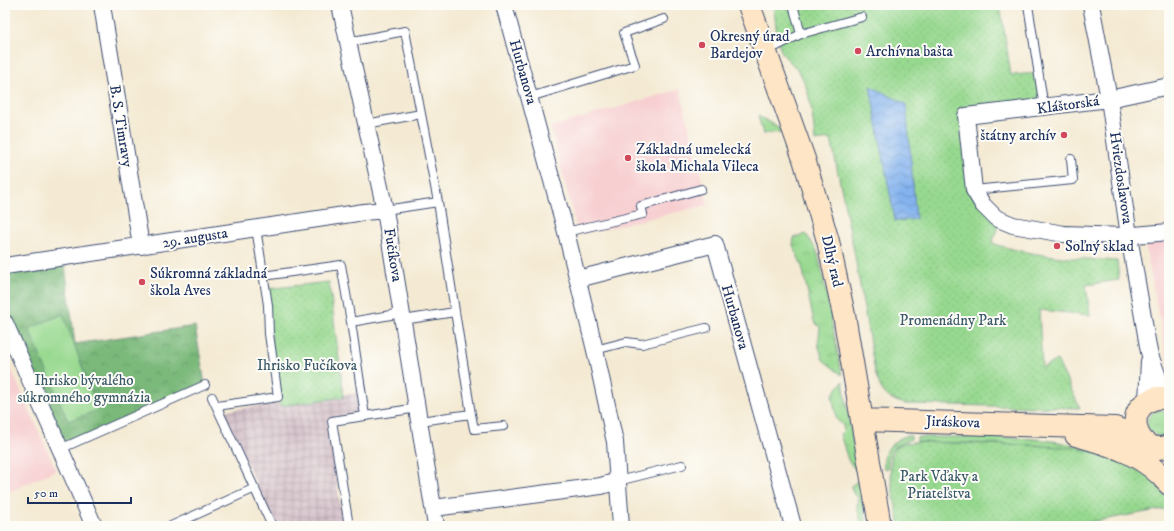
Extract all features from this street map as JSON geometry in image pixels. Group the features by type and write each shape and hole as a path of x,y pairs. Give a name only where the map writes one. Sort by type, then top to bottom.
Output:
{"street":[{"name":"B. S. Timravy","path":"102,5 141,246"},
{"name":"Fučíkova","path":"340,5 385,210 436,526"},
{"name":"Hurbanova","path":"504,5 566,232 595,350 615,442 622,526"},
{"name":"Dlhý rad","path":"749,5 804,159 828,241 844,315 880,526"},
{"name":"Hviezdoslavova","path":"1091,5 1109,99 1129,236 1149,352 1155,402"},
{"name":"Kláštorská","path":"974,190 966,116 1044,108 1109,99 1169,86"},
{"path":"974,190 988,212 1000,220 1013,225 1064,234 1129,236 1169,232"},
{"name":"29. augusta","path":"5,266 385,210"},
{"name":"Hurbanova","path":"578,279 715,244 793,526"},
{"path":"5,323 94,526"},
{"name":"Jiráskova","path":"1044,426 1116,414 1155,402"},
{"path":"1140,438 1135,424 1155,402"},
{"name":"Jiráskova","path":"862,420 1115,428 1140,438 1148,445 1166,451"},
{"name":"Jiráskova","path":"1044,426 1116,446 1136,455 1160,473 1169,484"},
{"path":"434,508 602,486 618,481"}],"lane":[{"path":"793,5 801,34"},
{"path":"1028,5 1044,108"},
{"path":"766,52 801,34 862,17"},
{"path":"530,97 635,65 624,33 664,20"},
{"path":"348,42 405,31 438,202 474,430 504,426"},
{"path":"366,124 421,114"},
{"path":"974,190 1073,180 1071,159"},
{"path":"566,232 644,214 641,206 701,189"},
{"path":"385,210 438,202"},
{"path":"217,406 278,397 269,334 268,305 256,228"},
{"path":"263,276 341,265 365,416"},
{"path":"351,322 455,312"},
{"path":"595,350 626,342 642,344 706,328"},
{"path":"60,449 205,385"},
{"path":"212,397 272,526"},
{"path":"349,526 332,421 365,416 471,414"},
{"path":"618,481 682,465"},
{"path":"171,526 255,488"}],"shaded area":[{"name":"Základná umelecká škola Michala Vileca","path":"680,89 708,205 578,235 551,127"},
{"path":"1169,240 1169,368 1145,244"},
{"path":"5,355 56,470 5,494"},
{"path":"357,393 359,413 328,419 343,526 276,526 222,411"}],"green space":[{"name":"Promenádny Park","path":"772,5 1000,5 1011,75 1039,73 1044,108 966,116 974,190 1000,220 992,243 1007,248 1038,254 1117,261 1119,280 1086,285 1090,315 1039,310 1042,368 1057,360 1080,408 905,404 892,399 884,393 875,372 854,251 831,139 815,141 809,96 799,72 784,55 780,48"},
{"path":"758,116 777,126 781,132 763,134"},
{"path":"806,234 817,251 842,375 823,360 818,344 820,328 814,322 802,266 793,245 794,238"},
{"name":"Ihrisko bývalého súkromného gymnázia","path":"64,258 75,344 195,326 205,385 60,449 5,323 5,266"},
{"name":"Ihrisko Fučíkova","path":"329,282 344,397 280,406 265,289"},
{"path":"63,314 98,410 68,421 29,329"},
{"path":"843,381 858,473 848,460 840,434 844,430 842,424 837,420 832,395"},
{"path":"1163,410 1169,413 1169,433 1164,436 1156,436 1147,427 1147,423 1150,414"},
{"path":"905,436 911,436 911,439 893,449 889,456 888,468 884,469 884,458 888,449 891,445"},
{"path":"917,437 990,437 1038,439 1085,448 1108,455 1037,446 917,442"},
{"name":"Park Vďaky a Priateľstva","path":"913,442 1028,445 1075,448 1115,457 1151,478 1169,500 1169,508 1068,526 900,526 892,485 892,453 896,447"},
{"path":"859,480 867,526 862,526 857,506 859,501 857,496 853,493 851,486"}],"water":[{"path":"870,86 906,104 916,219 895,221"}],"place":[{"name":"Okresný úrad Bardejov","path":"702,45"},
{"name":"Archívna bašta","path":"858,51"},
{"name":"štátny archív","path":"1064,135"},
{"name":"Základná umelecká škola Michala Vileca","path":"628,158"},
{"name":"Soľný sklad","path":"1057,246"},
{"name":"Súkromná základná škola Aves","path":"142,282"}]}
